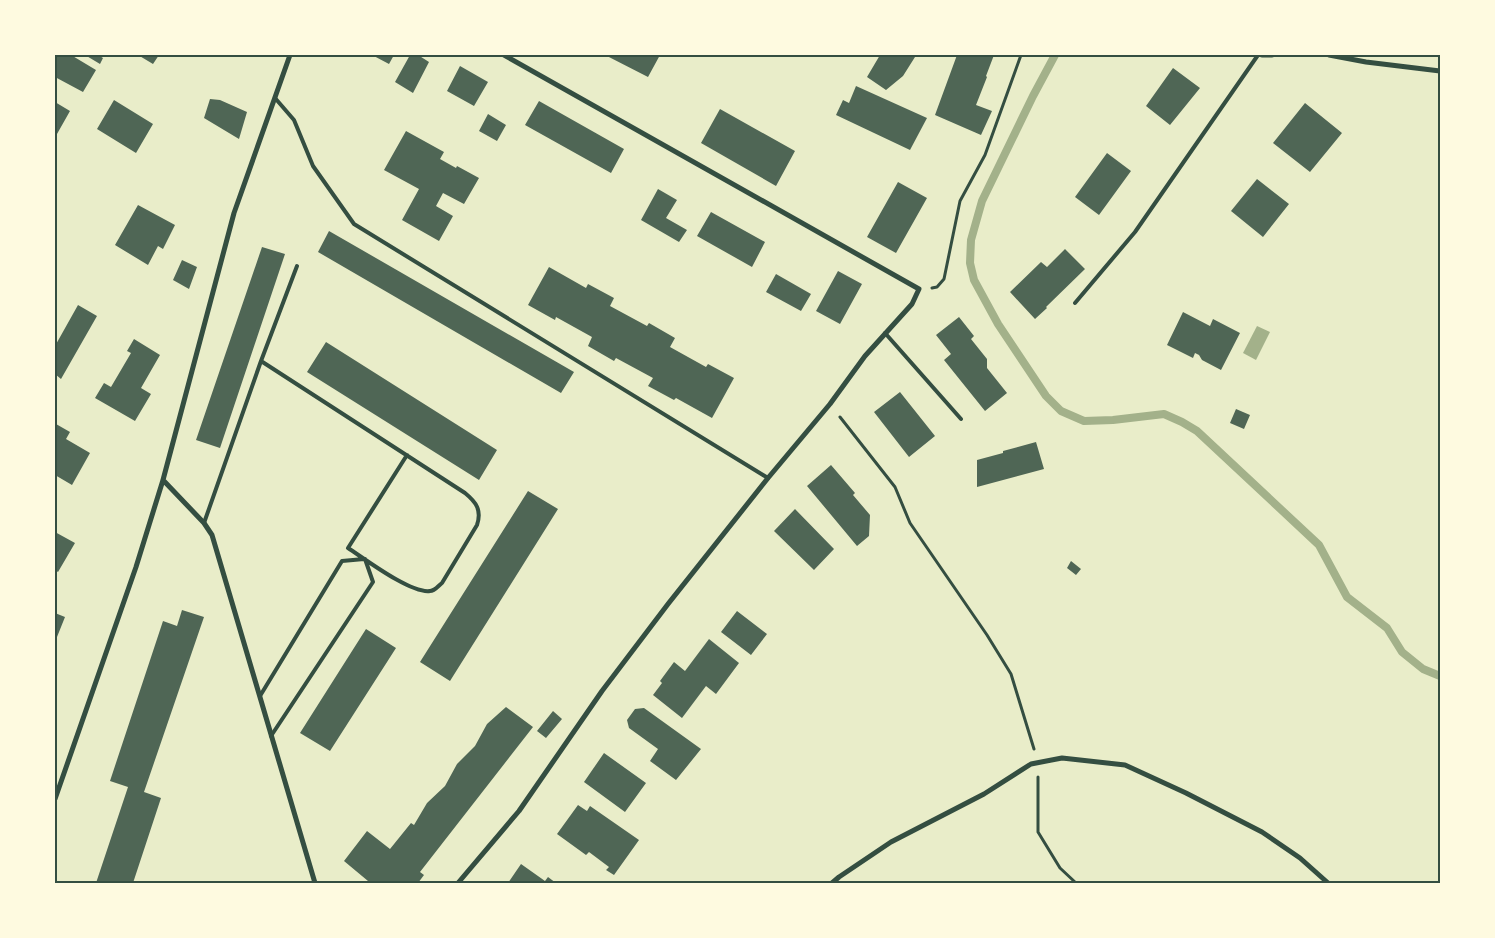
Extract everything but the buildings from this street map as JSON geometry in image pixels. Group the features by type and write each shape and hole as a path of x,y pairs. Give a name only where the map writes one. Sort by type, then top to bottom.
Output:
{"street":[{"path":"55,799 136,566 163,480 234,213 290,55"},
{"path":"458,883 519,811 602,691 668,604 768,478 830,404 865,356 912,304 919,289 504,55"},
{"path":"1262,55 1272,55"},
{"path":"1329,55 1366,62 1440,71"},
{"path":"163,480 204,523 212,535 315,883"},
{"path":"832,883 839,876 891,842 984,794 1031,764 1062,758 1125,765 1186,793 1262,832 1300,858 1328,883"}],"lane":[{"path":"1075,303 1135,232 1258,55"},
{"path":"275,98 294,120 313,166 354,224 768,478"},
{"path":"204,523 261,361 297,266"},
{"path":"885,333 961,419"},
{"path":"261,361 406,455 473,499 480,516 477,525 442,582 435,590 430,592 417,590 406,585 348,548 406,455"},
{"path":"260,696 342,561 365,559"},
{"path":"272,736 373,582 365,559"}],"path":[{"path":"919,289 937,287 944,279 960,201 985,155 1021,55"},
{"path":"830,404 895,487 910,523 1011,674 1038,763 1038,832 1060,868 1076,883"}],"shaded area":[{"path":"1257,326 1270,332 1256,360 1243,353"}],"waterway":[{"path":"1055,55 982,201 971,240 970,263 974,280 998,324 1046,396 1061,411 1084,421 1113,420 1164,414 1197,431 1319,545 1347,597 1387,628 1402,652 1423,669 1440,676"}]}
